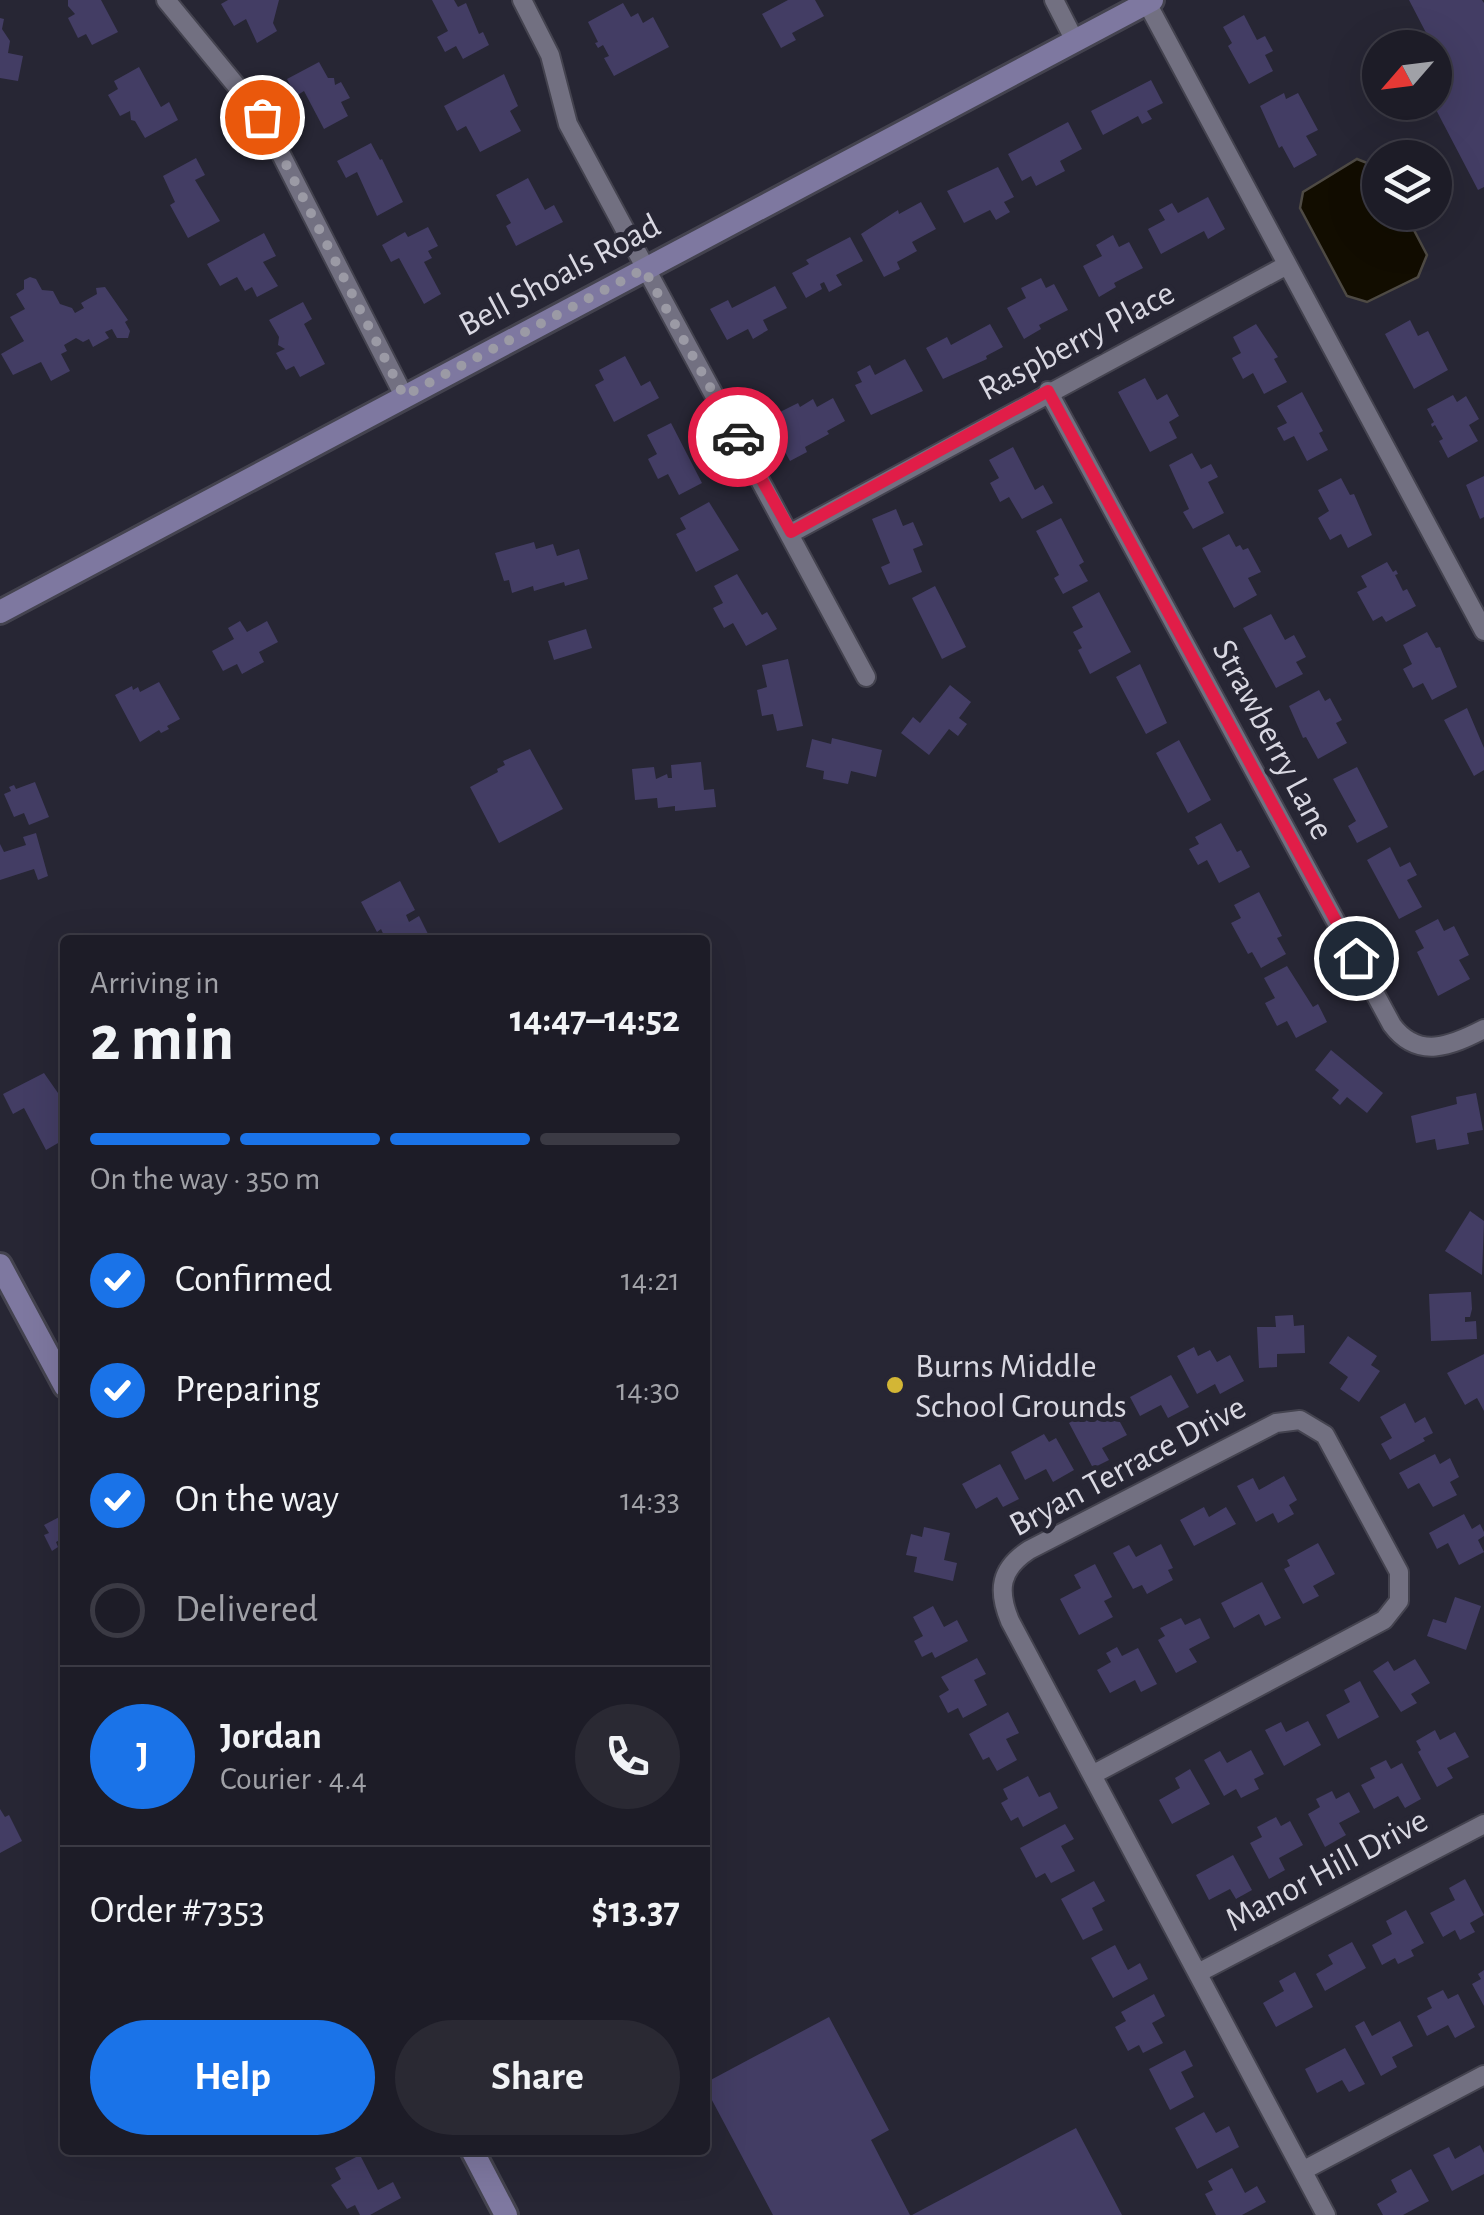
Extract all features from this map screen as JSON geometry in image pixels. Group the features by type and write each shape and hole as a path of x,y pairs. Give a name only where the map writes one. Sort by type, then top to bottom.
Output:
{"main road":[{"name":"Bell Shoals Road","path":"0,612 1150,1"},
{"path":"0,1266 60,1377"},
{"path":"475,2155 506,2215"}],"street":[{"path":"166,0 262,117 404,396"},
{"path":"522,0 550,55 568,124 866,677"},
{"path":"1054,0 1075,41"},
{"path":"1150,1 1484,631"},
{"name":"Raspberry Place","path":"791,532 1287,264"},
{"name":"Strawberry Lane","path":"1048,391 1392,1025 1407,1042 1428,1049 1463,1040 1484,1028"},
{"name":"Bryan Terrace Drive","path":"1092,1774 1384,1620 1399,1601 1399,1572 1325,1434 1300,1420 1276,1423 1029,1550 1007,1569 1001,1593 1010,1621 1326,2215"},
{"name":"Manor Hill Drive","path":"1198,1973 1484,1824"},
{"path":"1304,2170 1484,2075"}],"shaded area":[{"path":"1357,159 1362,161 1362,230 1414,230 1427,255 1418,277 1367,302 1347,296 1300,208 1303,192"}],"building":[{"path":"68,0 101,0 118,32 92,45 86,34 78,38 68,18 75,14"},
{"path":"228,0 279,0 273,23 277,31 257,43 246,19 234,26 221,4"},
{"path":"432,0 454,0 458,7 466,3 479,34 483,32 489,45 463,59 456,46 445,52 437,37 448,31"},
{"path":"788,0 815,0 824,16 792,33 796,40 781,48 762,14"},
{"path":"1409,0 1484,3 1484,187 1478,190 1441,120 1452,120 1452,30 1425,30"},
{"path":"623,3 631,17 638,13 643,23 653,17 669,47 614,76 604,58 609,56 603,45 598,48 588,22"},
{"path":"1244,15 1257,40 1265,36 1273,51 1265,55 1273,71 1249,84 1228,46 1232,43 1223,27"},
{"path":"0,18 4,19 2,29 10,41 8,53 23,56 18,81 0,78"},
{"path":"319,62 328,78 334,78 335,85 341,82 350,98 341,102 348,116 324,129 304,91 296,96 287,79"},
{"path":"139,67 161,107 169,102 178,120 145,138 131,120 130,111 120,116 108,95 118,89 114,81"},
{"path":"504,74 518,106 510,111 521,131 480,152 466,126 457,131 444,106"},
{"path":"1151,80 1163,103 1147,111 1152,119 1142,124 1138,116 1103,135 1091,111"},
{"path":"1284,93 1286,99 1298,93 1318,130 1306,136 1317,155 1294,168 1282,146 1279,148 1260,106"},
{"path":"1068,122 1082,149 1060,161 1065,171 1036,186 1031,176 1022,181 1008,154"},
{"path":"371,143 403,202 377,216 357,172 346,178 337,161"},
{"path":"196,158 205,175 195,180 220,221 188,238 170,205 175,202 163,176"},
{"path":"998,167 1014,197 1004,202 1010,212 996,220 990,210 964,223 947,191"},
{"path":"528,178 545,210 554,205 563,222 516,246 506,226 511,223 496,195"},
{"path":"1208,197 1225,229 1208,239 1204,231 1161,254 1148,229 1165,220 1159,210 1172,203 1178,213"},
{"path":"921,202 936,229 912,242 917,251 897,262 900,269 884,277 861,234 898,210 899,214"},
{"path":"428,227 438,246 428,251 432,258 424,262 441,294 424,304 399,258 391,262 382,245 405,232 408,237"},
{"path":"264,233 276,256 263,262 278,286 257,297 252,287 245,291 237,277 220,286 207,264"},
{"path":"1113,235 1119,247 1129,242 1143,268 1114,283 1116,287 1099,297 1083,266 1102,256 1096,245"},
{"path":"850,237 863,261 836,275 842,285 829,292 824,282 820,284 822,289 806,298 792,273 809,264 806,260"},
{"path":"30,277 36,279 42,290 53,291 60,304 75,313 84,308 81,303 97,294 96,288 105,287 128,320 128,338 117,338 112,329 105,332 109,338 93,347 89,339 83,342 76,338 64,345 67,351 61,354 70,371 51,381 41,362 13,375 1,354 24,341 10,317 25,309 16,294"},
{"path":"1041,278 1046,288 1054,284 1068,310 1039,325 1041,329 1024,339 1007,308 1026,298 1021,288"},
{"path":"775,286 787,308 763,320 768,330 753,339 748,329 727,340 710,309 728,300 732,308"},
{"path":"303,302 312,319 304,324 325,364 300,377 294,366 286,370 276,353 285,349 278,345 279,337 269,320"},
{"path":"1410,320 1418,336 1428,331 1448,370 1414,389 1385,334"},
{"path":"990,324 1003,347 987,359 943,379 926,348 947,337 951,345"},
{"path":"1256,324 1278,357 1274,359 1287,382 1264,394 1253,373 1243,379 1232,358 1241,353 1233,337"},
{"path":"625,356 641,386 650,381 659,398 614,422 595,385 604,380 599,370"},
{"path":"905,359 923,391 871,415 855,385 862,382 857,372 870,365 875,375"},
{"path":"1145,378 1157,400 1167,394 1179,416 1169,422 1177,438 1150,452 1118,392"},
{"path":"1302,392 1323,431 1319,433 1328,450 1307,461 1294,436 1284,441 1277,428 1287,423 1277,406"},
{"path":"1453,395 1457,402 1466,396 1479,419 1469,425 1478,441 1448,458 1427,409"},
{"path":"833,398 845,421 790,461 773,430 786,423 780,412 813,399 817,407"},
{"path":"671,423 702,483 679,495 668,474 658,479 648,459 657,454 647,435"},
{"path":"1013,447 1035,490 1043,485 1053,503 1022,519 1009,497 1000,502 990,483 999,478 989,460"},
{"path":"1192,453 1201,469 1211,464 1218,477 1208,482 1224,513 1193,529 1183,512 1189,509 1169,465"},
{"path":"1484,476 1484,517 1480,519 1466,485"},
{"path":"1341,478 1350,495 1354,494 1372,535 1348,548 1341,534 1330,540 1318,518 1329,511 1318,490"},
{"path":"709,502 739,550 696,572 676,534 686,529 680,518"},
{"path":"896,509 903,526 913,522 923,545 913,549 922,572 889,585 881,567 890,563 872,519"},
{"path":"1061,518 1084,562 1079,565 1088,581 1063,594 1054,578 1059,575 1036,531"},
{"path":"1229,534 1236,547 1248,548 1261,572 1248,578 1257,595 1234,608 1202,548"},
{"path":"534,542 536,549 553,544 557,556 579,549 588,579 534,591 533,586 512,593 495,553"},
{"path":"1387,562 1393,572 1396,570 1403,591 1407,589 1416,606 1386,622 1382,616 1373,621 1357,592 1367,587 1361,576"},
{"path":"737,574 762,615 767,612 777,629 746,646 733,623 724,628 713,608 723,603 714,586"},
{"path":"935,586 966,647 942,659 912,598"},
{"path":"1099,592 1131,652 1090,674 1073,632 1083,627 1072,607"},
{"path":"1271,614 1285,640 1294,635 1306,657 1296,662 1303,674 1276,688 1243,628"},
{"path":"240,621 247,632 267,621 278,642 259,652 264,662 242,674 237,664 223,671 212,651 234,639 228,628"},
{"path":"586,629 592,648 554,660 548,641"},
{"path":"1427,632 1436,648 1440,647 1457,687 1432,700 1423,683 1413,688 1403,669 1412,664 1403,645"},
{"path":"788,659 803,726 777,731 773,714 762,716 757,690 767,687 762,665"},
{"path":"1140,664 1167,723 1146,734 1116,677"},
{"path":"159,682 180,719 167,726 169,729 161,733 159,730 140,742 115,695 132,686 140,692"},
{"path":"950,685 971,702 959,718 967,724 958,736 949,729 929,755 901,733 913,717 920,723"},
{"path":"1319,690 1325,701 1330,698 1342,720 1336,723 1347,743 1318,759 1306,737 1303,738 1289,706"},
{"path":"1467,708 1484,748 1484,770 1474,776 1444,720"},
{"path":"832,738 882,750 876,777 851,771 848,784 823,779 824,771 806,767 812,739 831,744"},
{"path":"1179,740 1211,800 1188,813 1156,753"},
{"path":"530,749 563,809 499,843 470,787 498,772 505,765 503,761"},
{"path":"701,762 704,790 714,789 716,807 675,811 675,806 658,808 657,798 635,800 632,769 654,767 656,779 667,774 672,778 671,765"},
{"path":"1357,767 1388,827 1357,843 1348,826 1356,821 1333,779"},
{"path":"35,782 49,817 29,825 24,813 14,817 4,794 14,785 16,789"},
{"path":"1221,823 1250,867 1219,883 1207,860 1198,865 1189,849 1199,844 1195,837"},
{"path":"36,833 48,876 38,880 34,869 0,880 0,844 4,852 26,845 23,837"},
{"path":"1390,847 1400,867 1410,862 1417,875 1407,880 1422,907 1399,919 1367,860"},
{"path":"400,881 415,910 406,915 409,922 419,916 428,935 384,935 381,929 377,932 361,902"},
{"path":"1259,892 1282,936 1277,938 1286,954 1261,968 1252,952 1248,954 1231,923 1241,918 1234,905"},
{"path":"1438,919 1444,931 1454,926 1469,955 1459,960 1470,979 1438,996 1417,952 1424,948 1415,931"},
{"path":"1287,966 1313,1007 1318,1004 1327,1022 1296,1038 1287,1021 1277,1026 1265,1003 1275,998 1264,978"},
{"path":"1331,1050 1383,1093 1367,1113 1347,1097 1340,1105 1332,1098 1339,1090 1315,1070"},
{"path":"44,1073 60,1096 60,1142 46,1150 24,1108 13,1114 3,1094"},
{"path":"1476,1093 1483,1130 1467,1133 1469,1144 1437,1150 1435,1139 1416,1143 1411,1116 1457,1104 1456,1097"},
{"path":"1470,1211 1484,1221 1482,1275 1445,1251"},
{"path":"1471,1292 1472,1309 1465,1322 1476,1321 1477,1339 1431,1341 1429,1294"},
{"path":"1293,1315 1294,1326 1304,1325 1305,1353 1277,1354 1277,1367 1259,1368 1257,1327 1276,1327 1275,1316"},
{"path":"1348,1336 1377,1356 1371,1365 1380,1371 1359,1402 1340,1389 1348,1377 1329,1363"},
{"path":"1194,1347 1198,1356 1210,1350 1217,1362 1230,1355 1244,1381 1220,1394 1215,1384 1197,1394 1177,1356"},
{"path":"1484,1354 1484,1411 1477,1398 1465,1405 1447,1373"},
{"path":"1171,1375 1189,1407 1168,1418 1161,1405 1140,1416 1130,1397"},
{"path":"1405,1403 1415,1423 1425,1417 1433,1433 1390,1460 1381,1444 1392,1438 1380,1417"},
{"path":"1104,1404 1109,1413 1114,1411 1127,1435 1102,1448 1109,1460 1093,1468 1069,1423"},
{"path":"1044,1434 1049,1442 1056,1438 1074,1470 1053,1482 1046,1469 1025,1480 1011,1452"},
{"path":"1435,1454 1440,1464 1450,1458 1459,1477 1450,1482 1457,1495 1433,1507 1419,1483 1408,1489 1399,1473"},
{"path":"1000,1464 1019,1499 1003,1507 997,1497 976,1509 962,1484"},
{"path":"1284,1476 1297,1500 1289,1505 1294,1514 1278,1523 1273,1513 1256,1522 1237,1486 1253,1478 1259,1490"},
{"path":"1204,1507 1209,1517 1226,1507 1236,1524 1194,1546 1180,1520"},
{"path":"1464,1514 1472,1529 1480,1524 1484,1536 1478,1540 1484,1552 1459,1565 1448,1543 1437,1549 1429,1533"},
{"path":"60,1517 60,1540 52,1551 44,1535 49,1533 44,1525"},
{"path":"924,1527 950,1533 944,1560 957,1563 953,1581 914,1572 917,1557 906,1555 911,1534 922,1537"},
{"path":"1318,1543 1335,1574 1313,1586 1319,1596 1303,1604 1284,1569 1290,1566 1287,1560"},
{"path":"1161,1544 1173,1568 1168,1570 1173,1580 1147,1594 1142,1585 1133,1589 1113,1553 1129,1545 1136,1557"},
{"path":"1095,1564 1112,1597 1104,1601 1113,1617 1079,1635 1060,1599 1081,1588 1074,1575"},
{"path":"1262,1582 1281,1618 1265,1626 1259,1614 1234,1628 1221,1603"},
{"path":"1455,1597 1481,1606 1466,1650 1427,1636 1433,1619 1446,1623"},
{"path":"933,1606 944,1627 957,1620 968,1641 935,1658 932,1652 922,1657 914,1641 923,1636 913,1617"},
{"path":"1181,1618 1185,1625 1200,1618 1210,1638 1189,1649 1197,1662 1176,1673 1158,1640 1165,1636 1160,1628"},
{"path":"1117,1647 1122,1656 1138,1648 1157,1684 1141,1692 1135,1680 1110,1693 1097,1670 1111,1662 1106,1653"},
{"path":"977,1658 986,1674 974,1680 987,1705 963,1718 958,1708 948,1713 939,1696 949,1690 941,1677"},
{"path":"1415,1659 1430,1683 1411,1694 1417,1703 1401,1712 1373,1671 1388,1661 1394,1671"},
{"path":"1360,1681 1379,1717 1338,1739 1326,1715 1350,1702 1344,1690"},
{"path":"1008,1712 1019,1733 1006,1739 1017,1760 997,1771 989,1757 983,1760 969,1734"},
{"path":"1308,1721 1321,1745 1284,1766 1265,1730 1281,1722 1286,1732"},
{"path":"1435,1730 1440,1740 1455,1732 1469,1757 1447,1768 1453,1778 1437,1787 1416,1741"},
{"path":"1251,1750 1264,1774 1254,1779 1259,1789 1241,1798 1236,1789 1224,1796 1204,1760 1220,1751 1227,1763"},
{"path":"1386,1760 1391,1769 1402,1763 1421,1799 1405,1808 1398,1796 1374,1809 1361,1785 1375,1778 1370,1768"},
{"path":"1190,1769 1210,1804 1172,1824 1159,1800 1180,1788 1175,1778"},
{"path":"1028,1776 1039,1797 1050,1792 1058,1808 1023,1827 1018,1817 1011,1821 1001,1803 1008,1799 1003,1789"},
{"path":"1332,1791 1336,1799 1349,1792 1360,1812 1339,1823 1346,1835 1325,1847 1308,1814 1320,1807 1316,1799"},
{"path":"0,1809 5,1817 9,1815 22,1841 0,1853"},
{"path":"1276,1817 1281,1826 1290,1821 1303,1845 1279,1858 1285,1870 1269,1879 1250,1843 1262,1837 1257,1827"},
{"path":"1065,1824 1074,1839 1061,1846 1075,1871 1051,1883 1045,1873 1036,1878 1020,1848"},
{"path":"1233,1855 1252,1890 1236,1899 1230,1889 1209,1900 1196,1875"},
{"path":"1465,1879 1484,1915 1470,1923 1475,1932 1460,1940 1455,1930 1443,1937 1430,1913 1455,1900 1449,1888"},
{"path":"1094,1881 1105,1901 1092,1908 1103,1930 1083,1940 1061,1899"},
{"path":"1406,1910 1424,1943 1411,1950 1414,1956 1398,1964 1395,1958 1382,1965 1372,1945 1392,1934 1386,1921"},
{"path":"1352,1942 1366,1968 1325,1991 1316,1974 1333,1964 1328,1955"},
{"path":"1115,1945 1128,1970 1140,1963 1148,1979 1113,1998 1091,1958"},
{"path":"1484,1970 1484,2006 1472,1984 1481,1979 1478,1974"},
{"path":"1295,1972 1313,2007 1276,2027 1263,2003 1284,1991 1279,1981"},
{"path":"1443,1990 1448,1999 1458,1994 1475,2027 1455,2038 1448,2025 1427,2036 1417,2016 1432,2008 1427,1998"},
{"path":"1154,1994 1165,2016 1152,2023 1163,2043 1143,2053 1139,2045 1128,2051 1115,2027 1126,2021 1121,2012"},
{"path":"829,2017 889,2130 871,2140 910,2215 773,2215 710,2096 710,2080"},
{"path":"1364,2021 1372,2036 1400,2021 1413,2046 1392,2057 1397,2067 1381,2076 1355,2026"},
{"path":"1345,2048 1365,2084 1349,2092 1342,2080 1317,2093 1305,2069"},
{"path":"1185,2050 1193,2066 1181,2072 1194,2097 1170,2110 1149,2069"},
{"path":"1204,2112 1216,2133 1229,2126 1239,2147 1197,2169 1175,2128"},
{"path":"1076,2128 1122,2215 912,2215"},
{"path":"1480,2145 1484,2174 1452,2191 1433,2155 1449,2147 1455,2159"},
{"path":"360,2155 378,2190 393,2182 401,2198 370,2215 360,2215 355,2205 347,2209 331,2185 341,2179 335,2168"},
{"path":"1232,2168 1245,2193 1257,2186 1266,2202 1242,2215 1216,2215 1205,2194 1213,2190 1208,2181"},
{"path":"1411,2169 1429,2201 1403,2215 1383,2215 1377,2204 1397,2192 1391,2180"}],"way so far":[{"path":"262,117 404,396 644,269 738,437"}],"place":[{"name":"Burns Middle School Grounds","path":"895,1385"}],"route":[{"path":"738,437 791,532 1048,391 1356,958"}]}
